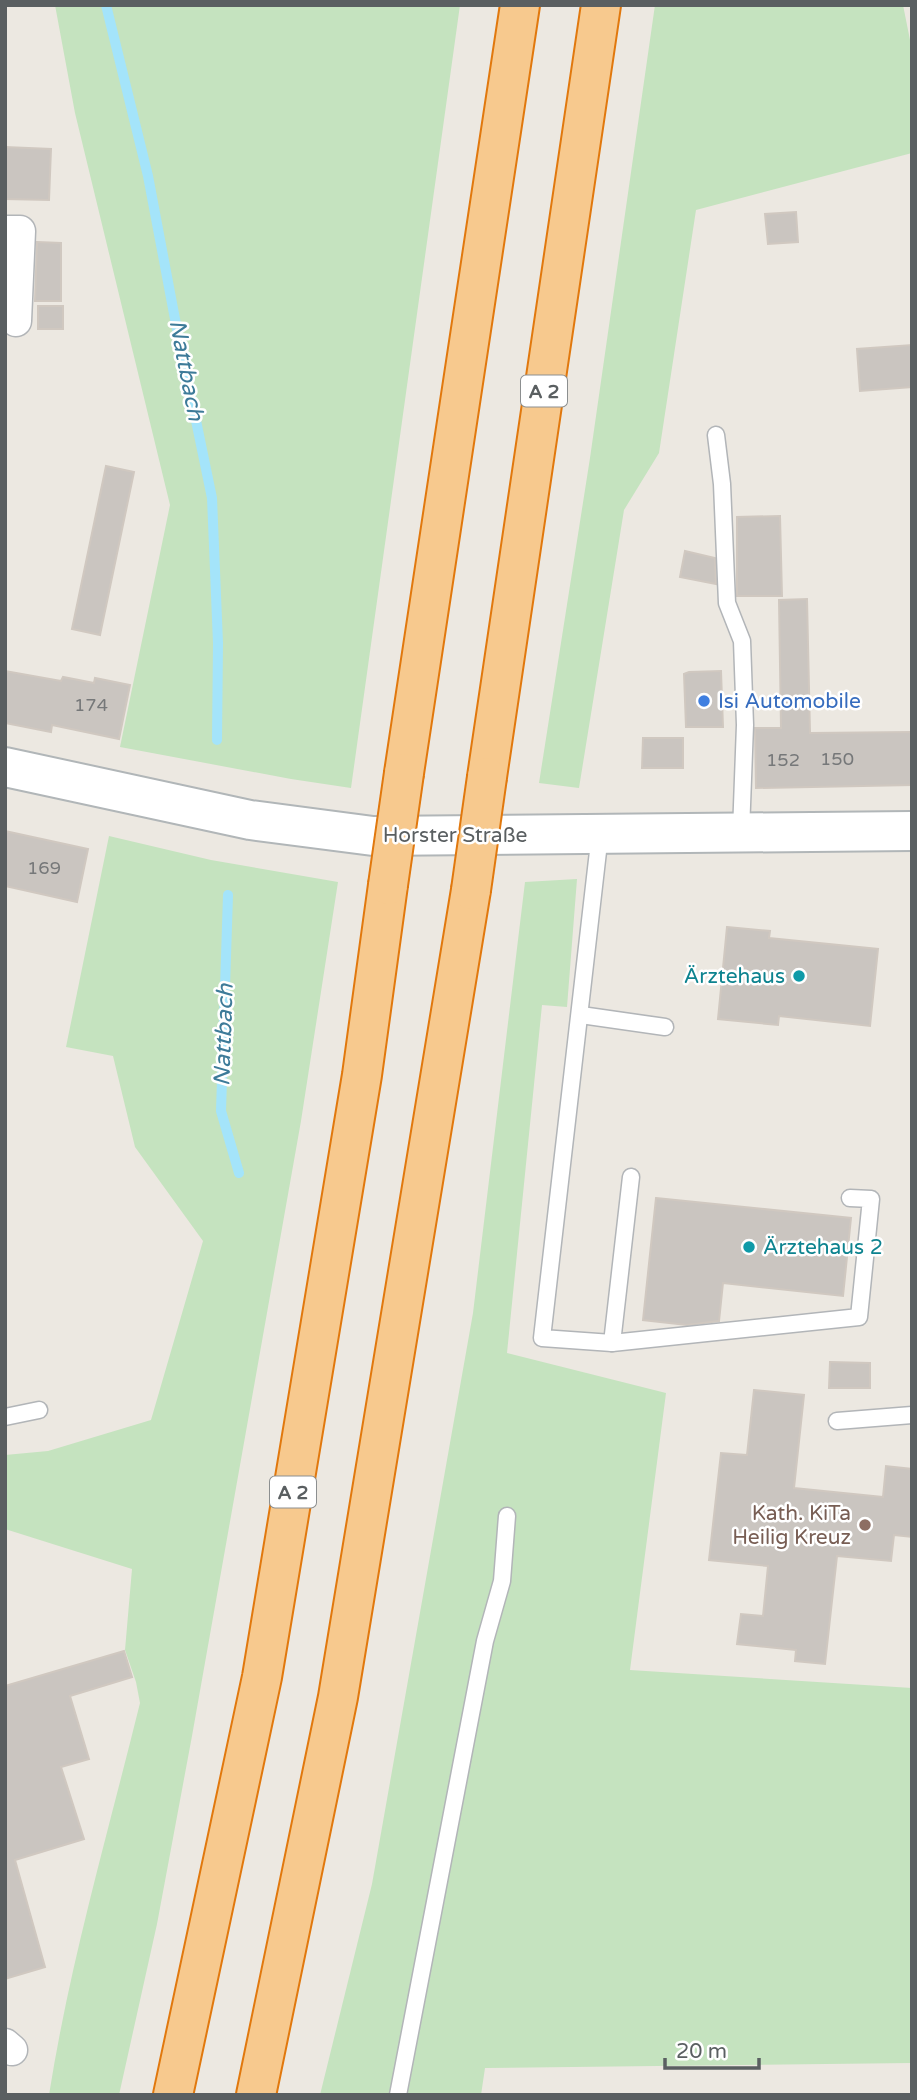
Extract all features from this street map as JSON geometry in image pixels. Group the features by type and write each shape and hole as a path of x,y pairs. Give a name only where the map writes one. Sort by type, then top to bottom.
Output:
{"highway":[{"name":"A 2","path":"173,2095 262,1677 362,1075 404,774 520,5"},
{"name":"A 2","path":"256,2095 338,1697 471,890 601,5"}],"main road":[{"name":"Horster Straße","path":"5,767 250,820 373,836 912,831"}],"street":[{"path":"5,231 20,231 16,321"}],"lane":[{"path":"716,435 722,484 727,603 742,641 745,725 741,832"},
{"path":"600,834 581,1015 541,1338 612,1343 859,1318 871,1199 850,1198"},
{"path":"581,1015 665,1027"},
{"path":"612,1343 631,1177"},
{"path":"5,1417 39,1410"},
{"path":"837,1422 912,1415"},
{"path":"398,2095 485,1641 502,1581 507,1516"}],"green space":[{"path":"55,5 460,5 351,788 120,747 170,505 75,113"},
{"path":"655,5 903,5 912,50 912,153 696,210 659,453 624,510 579,788 539,783 590,458"},
{"path":"109,836 211,860 338,882 301,1121 192,1736 157,1924 119,2095 49,2095 79,1947 140,1703 125,1650 132,1569 5,1529 5,1455 48,1451 151,1420 203,1241 135,1147 113,1056 66,1047"},
{"path":"577,879 567,1007 542,1005 507,1353 666,1393 630,1670 912,1688 912,2063 485,2068 481,2095 320,2095 372,1884 473,1313 525,882"}],"building":[{"path":"5,147 51,149 49,200 5,199"},
{"path":"796,212 798,242 768,244 765,214"},
{"path":"37,242 61,243 61,301 35,301"},
{"path":"38,306 63,306 63,329 38,329"},
{"path":"912,345 912,387 860,391 857,349"},
{"path":"106,466 134,472 100,635 72,629"},
{"path":"780,516 782,596 737,596 737,517"},
{"path":"685,551 715,558 716,584 680,577"},
{"path":"807,599 810,733 912,732 912,785 756,788 755,728 781,728 779,600"},
{"path":"5,671 61,681 63,677 94,683 95,678 130,685 119,739 52,725 51,732 5,723"},
{"name":"Isi Automobile","path":"721,671 723,727 686,727 684,674"},
{"path":"643,738 683,738 683,768 642,768"},
{"path":"5,831 88,849 77,902 5,886"},
{"name":"Ärztehaus","path":"727,927 770,931 769,938 878,949 870,1026 779,1016 778,1025 718,1019"},
{"name":"Ärztehaus 2","path":"656,1198 851,1218 843,1296 723,1283 719,1321 687,1325 643,1320"},
{"path":"830,1362 870,1363 870,1388 829,1388"},
{"name":"Kath. KiTa Heilig Kreuz","path":"754,1390 804,1395 794,1488 883,1497 886,1466 912,1469 912,1537 894,1535 891,1561 837,1556 825,1664 795,1661 796,1650 737,1644 741,1614 763,1616 768,1566 709,1560 721,1453 747,1455"},
{"path":"124,1651 132,1677 70,1696 89,1759 61,1767 84,1839 15,1860 45,1967 5,1979 5,1686"}],"waterway":[{"name":"Nattbach","path":"106,5 148,176 212,498 218,643 217,740"},
{"name":"Nattbach","path":"228,895 221,1111 239,1173"}],"place":[{"name":"Isi Automobile","path":"704,701"},
{"name":"Ärztehaus","path":"799,976"},
{"name":"Ärztehaus 2","path":"749,1247"},
{"name":"Kath. KiTa Heilig Kreuz","path":"865,1525"}]}
